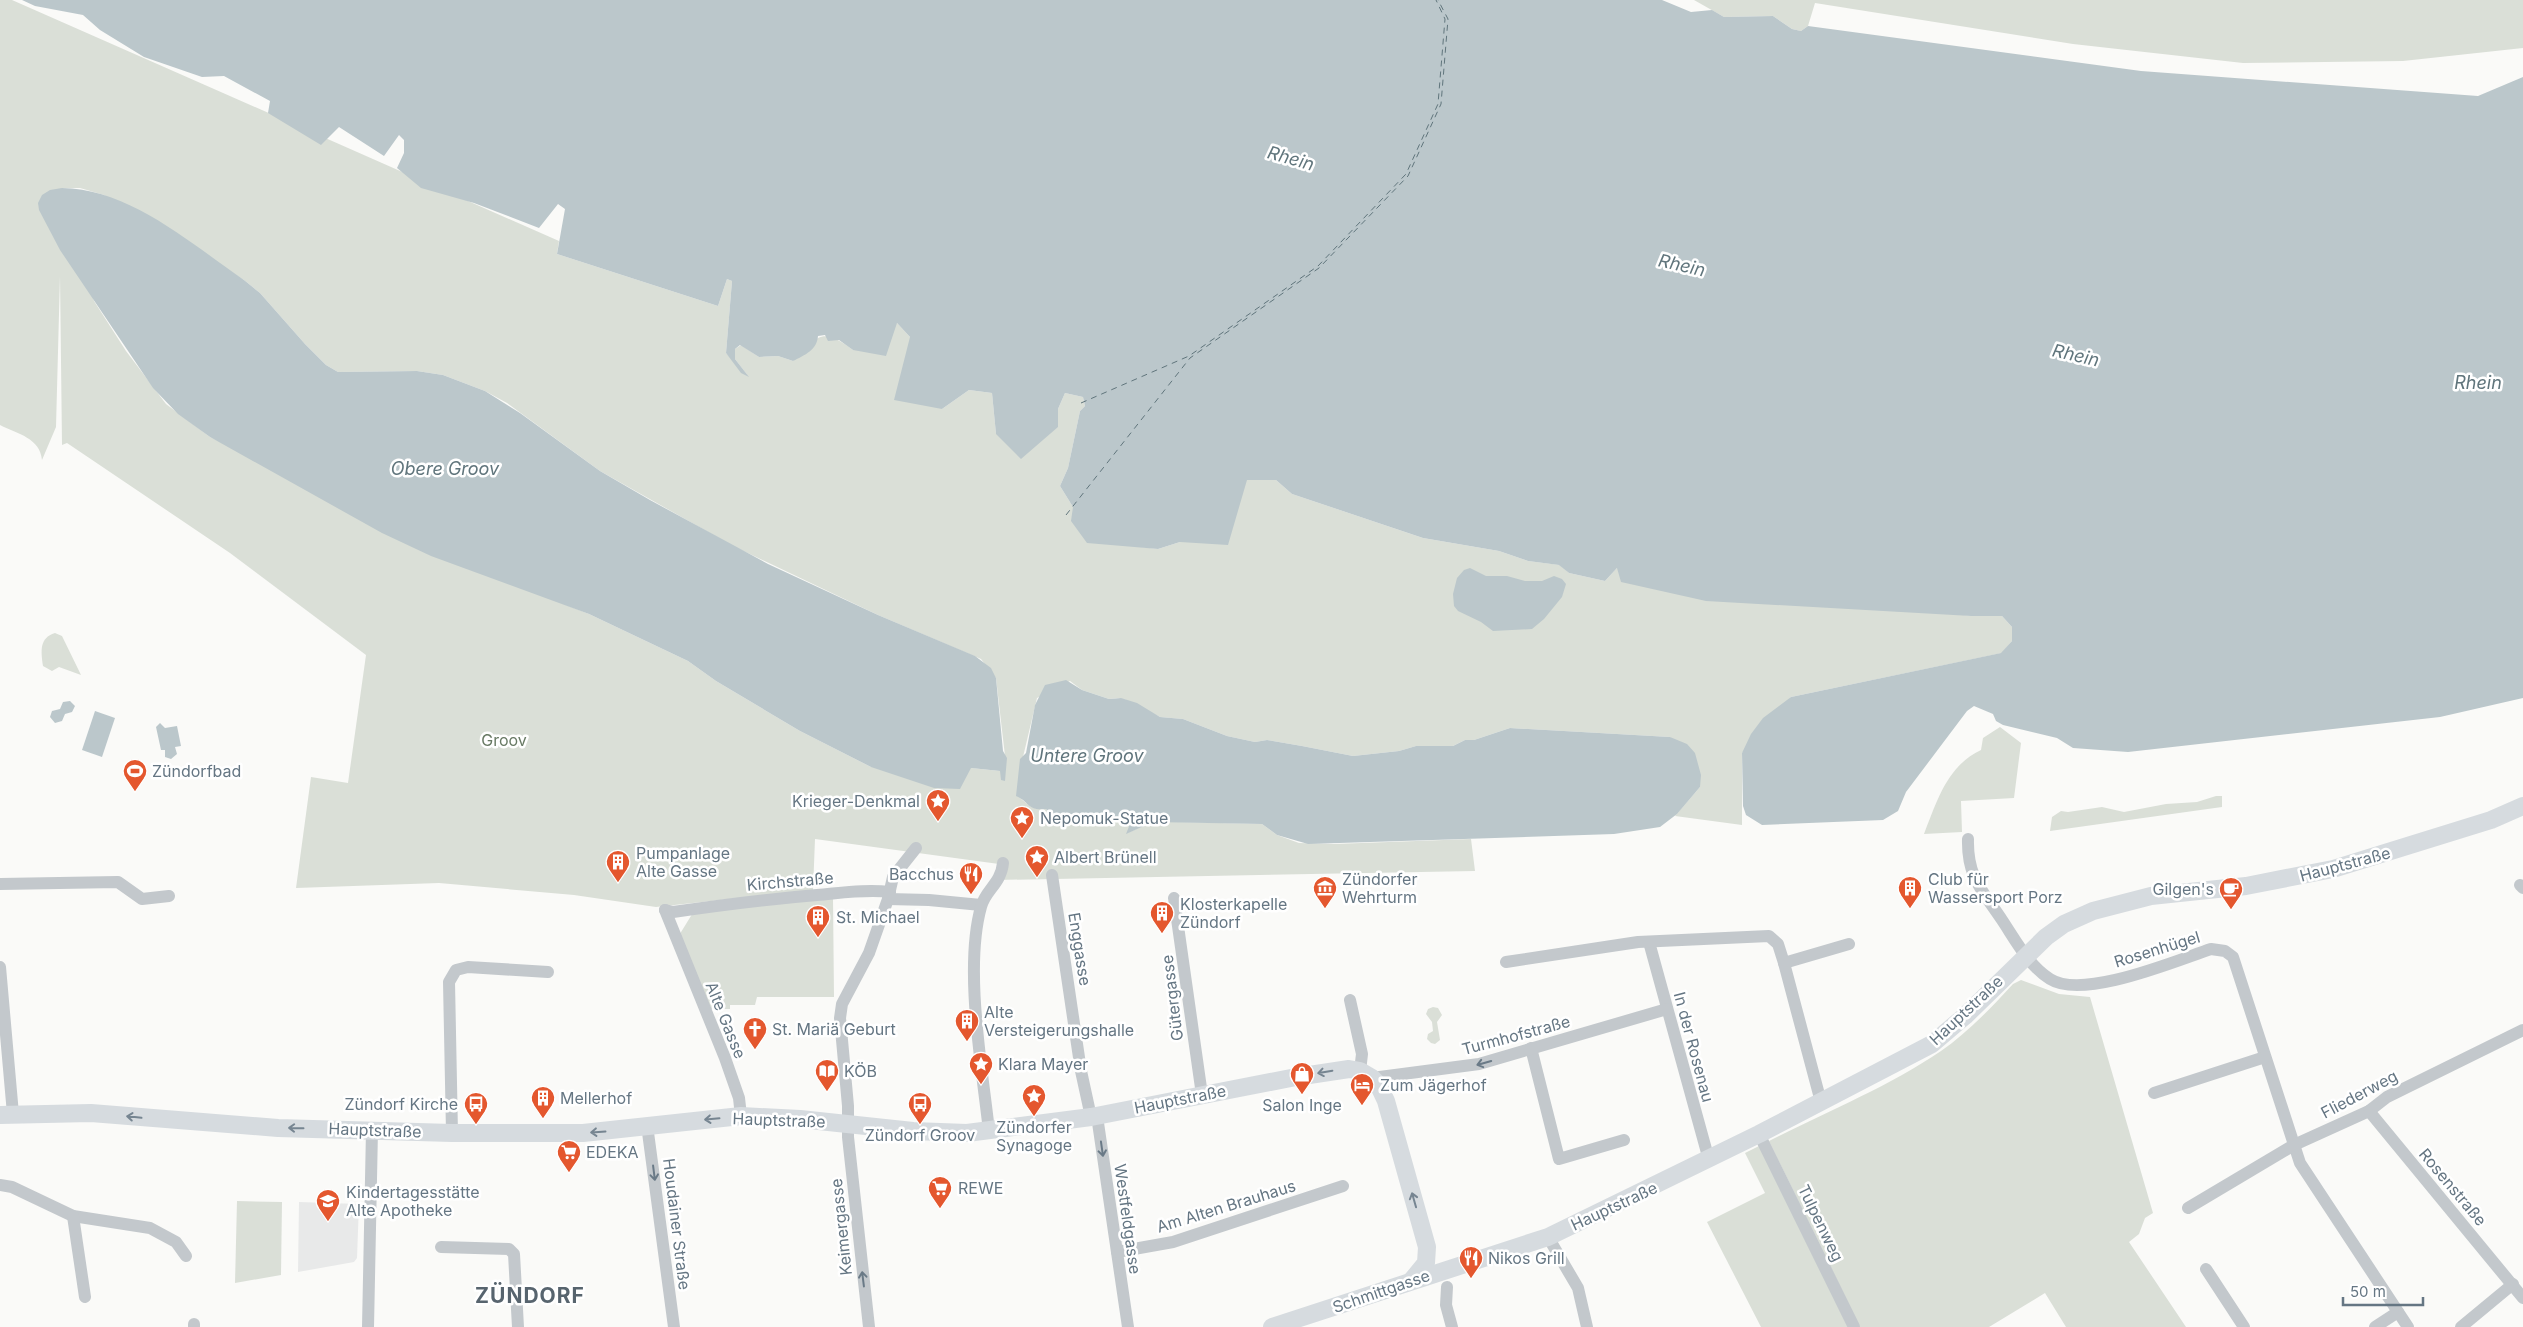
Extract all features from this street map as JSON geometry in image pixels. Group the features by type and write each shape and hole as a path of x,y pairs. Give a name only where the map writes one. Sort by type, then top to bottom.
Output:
{"main road":[{"name":"Hauptstraße","path":"1462,1263 1548,1237 1709,1160 1932,1044 1965,1016 2025,954 2064,924 2109,906 2151,896 2243,886 2334,869 2491,820 2523,806"},
{"name":"Hauptstraße","path":"6,1115 91,1113 278,1128 452,1133 583,1133 741,1116 848,1124 913,1132 989,1132 1094,1117 1337,1070 1366,1075"},
{"path":"1366,1075 1378,1084 1386,1101 1427,1247 1426,1263 1412,1280"},
{"path":"1427,1247 1439,1257 1462,1263"},
{"name":"Schmittgasse","path":"1272,1327 1462,1263"}],"street":[{"name":"Rosenhügel","path":"1968,839 1968,855 1972,874 2025,954 2050,979 2067,985 2082,986 2112,980 2211,949 2225,951 2233,957 2294,1145 2308,1176 2408,1327"},
{"name":"Keimergasse","path":"869,1327 848,1124 840,1018 842,1004 869,953 889,896 893,876 916,848"},
{"path":"989,1132 974,994 975,949 981,906 998,881 1003,863"},
{"name":"Enggasse","path":"1052,875 1081,1071 1094,1117"},
{"path":"0,884 118,882 142,898 169,896"},
{"name":"Kirchstraße","path":"665,910 673,912 743,902 875,890 889,896 981,906"},
{"name":"Gütergasse","path":"1174,898 1202,1095"},
{"name":"Alte Gasse","path":"665,910 725,1058 739,1098 741,1116"},
{"path":"1506,962 1649,942 1769,936 1778,944 1821,1102"},
{"name":"In der Rosenau","path":"1649,942 1709,1160"},
{"path":"1784,964 1850,944"},
{"path":"0,966 6,1115"},
{"path":"452,1133 449,982 456,970 468,967 548,972"},
{"path":"1350,1000 1366,1075"},
{"name":"Turmhofstraße","path":"1366,1075 1479,1064 1667,1009"},
{"name":"Fliederweg","path":"2188,1208 2294,1145 2369,1111 2387,1097 2523,1030"},
{"path":"1531,1048 1558,1159 1624,1140"},
{"path":"2154,1093 2265,1057"},
{"name":"Rosenstraße","path":"2369,1111 2523,1298"},
{"name":"Westfeldgasse","path":"1094,1117 1128,1327"},
{"name":"Houdainer Straße","path":"646,1125 674,1327"},
{"path":"368,1327 372,1130"},
{"name":"Tulpenweg","path":"1759,1134 1854,1327"},
{"path":"0,1185 12,1187 73,1216 150,1228 176,1242 186,1256"},
{"name":"Am Alten Brauhaus","path":"1117,1252 1173,1242 1343,1186"},
{"path":"73,1216 86,1297"},
{"path":"1548,1237 1578,1288 1587,1327"},
{"path":"441,1247 509,1249 514,1254 518,1327"},
{"path":"2206,1269 2244,1327"},
{"path":"2461,1327 2512,1284"},
{"path":"1447,1287 1446,1305 1452,1327"},
{"path":"2375,1327 2398,1312"}],"shaded area":[{"name":"Kindertagesstätte Alte Apotheke","path":"299,1202 359,1204 357,1258 354,1262 298,1272"}],"green space":[{"name":"Groov","path":"0,0 12,0 559,241 557,254 718,306 727,279 732,281 726,353 748,376 735,359 735,349 741,345 759,357 778,356 793,361 808,345 820,337 834,338 853,350 897,323 910,337 942,409 969,390 992,393 996,434 1058,427 1058,409 1065,393 1083,397 1085,406 1080,411 1068,468 1060,486 1073,507 1124,545 1158,549 1180,542 1197,541 1247,479 1276,480 1292,494 1423,538 1499,551 1528,561 1560,565 1569,573 1605,581 1617,568 1971,616 2002,616 2012,627 2012,641 2002,653 1791,697 1742,753 1742,825 1675,816 1700,787 1670,737 1510,728 1474,740 1465,740 1453,746 1416,746 1399,751 1353,756 1267,740 1255,742 1227,736 1183,719 1160,717 1126,700 1119,698 1109,699 1082,690 1070,681 1037,698 1023,757 1018,796 1034,808 1046,809 1049,813 1133,819 1127,833 1153,822 1178,822 1262,824 1277,835 1299,843 1334,844 1471,839 1475,871 997,880 999,864 815,839 813,890 656,907 574,895 439,883 296,888 311,777 348,783 366,655 230,553 67,443 62,445 60,276 56,427 42,460 33,442 21,434 0,425","holes":["62,188 80,188 104,195 244,280 260,293 326,365 338,372 417,371 443,375 485,391 507,403 600,471 733,546 878,615 981,659 996,678 1005,756 1000,771 971,768 871,767 800,731 716,681 688,661 589,614 546,597 210,437 166,404 126,351 94,301"]},
{"path":"1694,0 2523,0 2523,48 2403,61 2243,63 2073,44 1815,3 1808,26 1801,31 1792,29 1773,16 1724,17"},
{"path":"55,633 62,636 81,675 59,667 52,671 43,666 42,646 46,638"},
{"path":"2000,727 2021,743 2014,798 1961,801 1962,832 1924,834 1939,797 1951,775 1969,757 1981,750 1983,738"},
{"path":"2222,796 2222,807 2050,831 2052,817 2061,811 2068,812 2102,807 2124,812 2166,804 2197,802"},
{"path":"833,898 834,997 757,997 755,1005 730,1005 730,1009 707,1009 678,937 694,911"},
{"path":"2021,980 2059,994 2090,997 2153,1213 2145,1218 2139,1234 2129,1242 2186,1327 2066,1327 2045,1293 1989,1327 1860,1327 1769,1141 1878,1088 1921,1064 1960,1036 2013,984"},
{"path":"1438,1008 1442,1015 1437,1022 1440,1040 1435,1044 1427,1039 1428,1034 1433,1031 1432,1022 1426,1014 1428,1009"},
{"path":"1759,1146 1848,1327 1761,1327 1707,1222 1765,1193 1745,1153"},
{"path":"237,1201 282,1202 281,1275 235,1283"}],"water":[{"name":"Rhein","path":"22,0 1662,0 1691,12 1712,10 1724,17 1773,16 1792,29 1801,31 1808,26 2141,71 2478,96 2523,77 2523,698 2440,717 2128,752 2073,748 2057,738 2003,725 1996,721 1993,714 1974,706 1967,711 1906,792 1898,811 1883,820 1762,825 1746,815 1743,806 1742,753 1751,734 1763,718 1791,697 2001,653 2012,641 2012,627 2002,616 1971,616 1706,601 1621,582 1617,568 1605,581 1569,573 1559,565 1528,561 1499,551 1423,538 1292,494 1276,480 1247,480 1228,545 1180,542 1158,549 1087,543 1071,521 1073,507 1060,486 1068,468 1080,411 1085,406 1083,397 1065,393 1058,409 1058,427 1021,459 996,434 992,393 969,390 942,409 894,400 910,337 897,323 886,356 853,350 839,340 828,341 825,335 818,336 813,348 793,361 778,356 759,357 740,345 735,349 735,359 749,377 741,373 726,353 732,281 727,279 718,306 557,254 565,209 558,204 539,228 474,203 421,188 397,168 404,153 404,140 399,135 384,156 339,127 321,145 268,113 270,101 224,76 202,77 144,57 100,30 83,15 35,6"},
{"name":"Obere Groov","path":"62,188 87,191 112,198 158,220 181,235 260,293 305,344 326,365 338,372 417,371 443,375 485,391 520,413 600,471 768,564 878,615 975,656 991,668 996,678 1003,751 1007,758 1005,781 1001,780 1000,771 971,768 960,789 934,788 871,767 800,731 716,681 688,661 589,614 431,556 382,533 210,437 178,414 153,388 60,250 39,210 38,203 42,195 50,190"},
{"path":"1470,568 1486,576 1507,576 1525,581 1542,581 1554,576 1562,579 1566,584 1562,597 1544,619 1532,629 1493,631 1481,622 1458,611 1454,606 1453,594 1457,578 1464,570"},
{"name":"Untere Groov","path":"1066,680 1082,690 1109,699 1121,698 1137,703 1160,717 1183,719 1227,736 1255,742 1267,740 1353,756 1399,751 1416,746 1453,746 1465,740 1474,740 1510,728 1670,737 1687,744 1695,753 1701,775 1700,787 1677,814 1660,827 1614,834 1308,844 1277,835 1262,824 1153,822 1126,834 1132,819 1049,813 1046,809 1035,809 1016,796 1020,759 1026,753 1035,705 1045,685"},
{"path":"70,701 75,706 72,712 65,714 62,721 55,723 50,717 52,711 60,709 63,702"},
{"path":"95,711 115,718 102,757 82,750"},
{"path":"160,723 165,728 177,726 181,746 175,747 177,754 171,759 165,757 165,750 161,750 156,727"}],"ferry route":[{"path":"1081,403 1189,356 1318,266 1406,174 1438,104 1445,19 1436,0"},
{"path":"1066,515 1190,358 1319,268 1408,176 1441,104 1448,19 1438,0"}],"place":[{"name":"Zündorfbad","path":"135,792"},
{"name":"Krieger-Denkmal","path":"938,822"},
{"name":"Nepomuk-Statue","path":"1022,839"},
{"name":"Albert Brünell","path":"1037,878"},
{"name":"Pumpanlage Alte Gasse","path":"618,883"},
{"name":"Bacchus","path":"971,895"},
{"name":"Zündorfer Wehrturm","path":"1325,909"},
{"name":"Club für Wassersport Porz","path":"1910,909"},
{"name":"Gilgen's","path":"2231,910"},
{"name":"Klosterkapelle Zündorf","path":"1162,934"},
{"name":"St. Michael","path":"818,938"},
{"name":"Alte Versteigerungshalle","path":"967,1042"},
{"name":"St. Mariä Geburt","path":"755,1050"},
{"name":"Klara Mayer","path":"981,1085"},
{"name":"KÖB","path":"827,1092"},
{"name":"Salon Inge","path":"1302,1095"},
{"name":"Zum Jägerhof","path":"1362,1106"},
{"name":"Zündorfer Synagoge","path":"1034,1117"},
{"name":"Mellerhof","path":"543,1119"},
{"name":"Zündorf Kirche","path":"476,1125"},
{"name":"Zündorf Groov","path":"920,1125"},
{"name":"EDEKA","path":"569,1173"},
{"name":"REWE","path":"940,1209"},
{"name":"Kindertagesstätte Alte Apotheke","path":"328,1222"},
{"name":"Nikos Grill","path":"1471,1279"}],"district":[{"name":"ZÜNDORF","path":"530,1295"}]}
